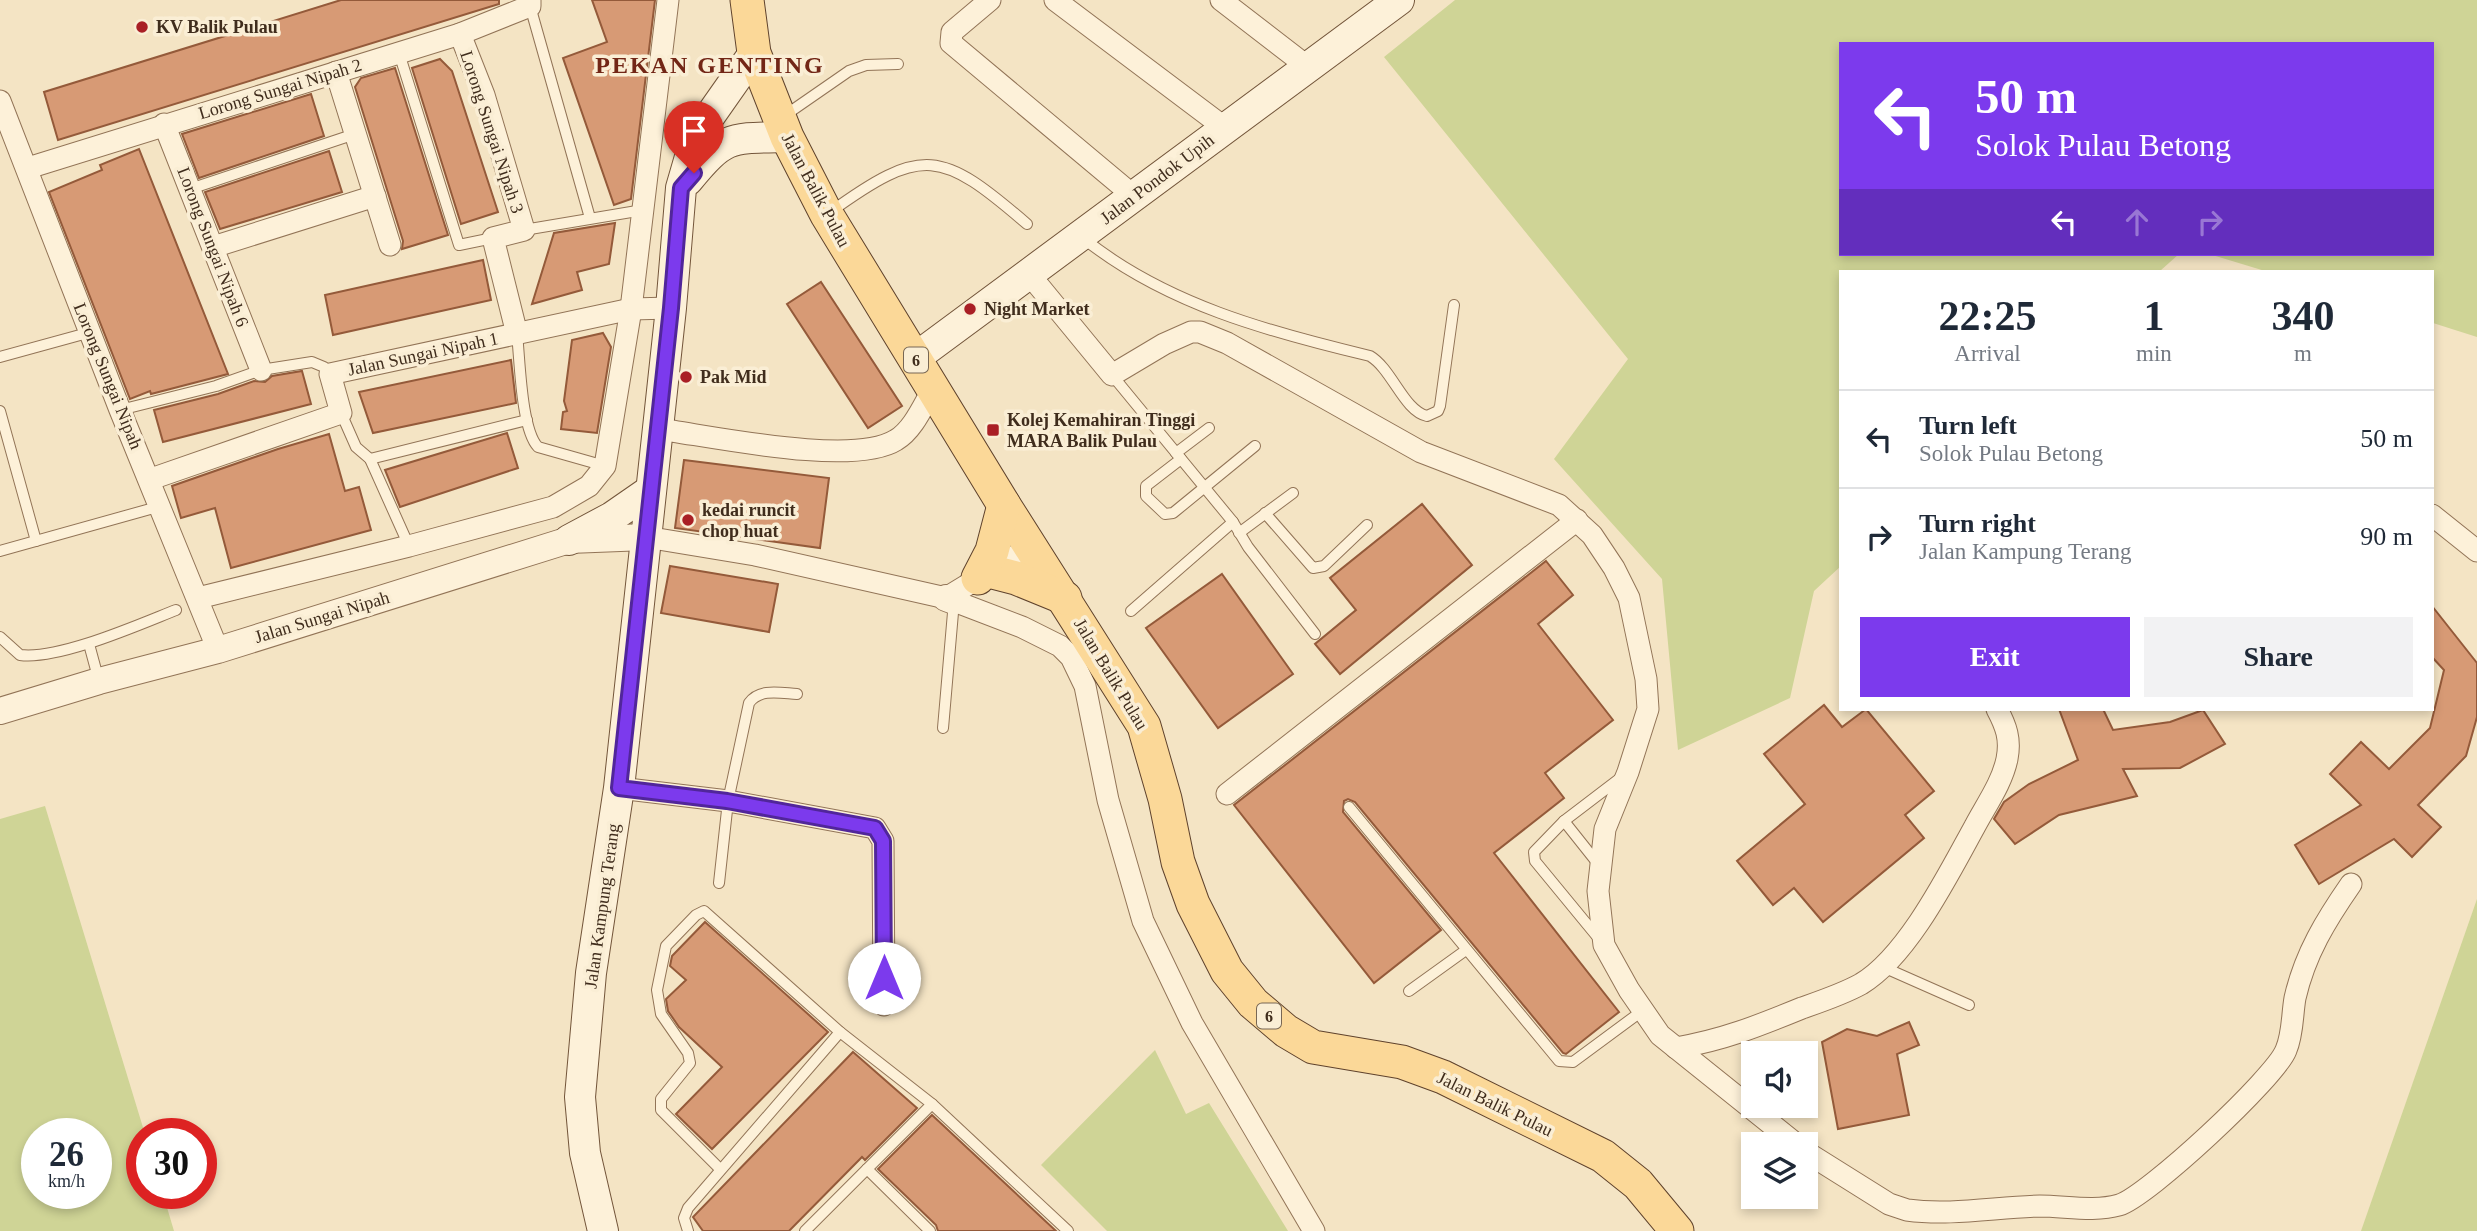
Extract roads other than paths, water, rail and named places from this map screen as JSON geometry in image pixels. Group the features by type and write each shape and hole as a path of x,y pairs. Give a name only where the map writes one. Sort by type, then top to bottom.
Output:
{"main road":[{"name":"Jalan Balik Pulau","path":"747,0 754,53 783,128 827,215 1004,505 1144,726 1166,799 1178,862 1193,904 1227,971 1253,1003 1286,1031 1313,1046 1367,1058 1402,1062 1443,1077 1603,1156 1639,1184 1677,1231"},
{"name":"Jalan Pondok Upih","path":"915,358 1135,197 1390,2"},
{"name":"Jalan Kampung Terang","path":"603,1231 585,1153 580,1097 592,972 619,788 671,308 681,188 690,157 707,120 754,53"},
{"path":"681,188 720,145 783,128"},
{"path":"569,540 612,517 651,490"},
{"path":"967,587 992,551 1004,505"},
{"path":"967,587 1016,578 1065,598"}],"street":[{"path":"198,598 553,507 589,486 605,466 631,310 668,0"},
{"path":"990,0 953,32 951,43 1135,197"},
{"path":"1055,0 1225,128"},
{"path":"1221,0 1308,67"},
{"name":"Lorong Sungai Nipah 2","path":"28,167 460,34 530,3"},
{"name":"Lorong Sungai Nipah 3","path":"460,34 484,95 524,230"},
{"path":"336,72 390,245"},
{"name":"Lorong Sungai Nipah","path":"0,101 8,145 28,167 120,410 151,479 218,650"},
{"name":"Lorong Sungai Nipah 6","path":"164,124 261,370"},
{"path":"213,247 374,196"},
{"path":"517,334 493,238 524,230"},
{"path":"1029,274 1112,375 1177,337 1200,332 1227,342 1421,452 1487,479 1542,496 1559,505 1577,520 1614,568 1629,598 1646,679 1648,709 1628,772 1605,829 1598,891 1604,945 1642,1011 1660,1035 1781,1132"},
{"name":"Jalan Sungai Nipah 1","path":"341,413 330,374 631,310 671,308"},
{"path":"658,429 830,452 867,450 899,439 933,389"},
{"path":"151,479 341,413"},
{"path":"2434,517 2477,551"},
{"path":"1227,794 1577,520"},
{"path":"646,537 967,587 989,612 1060,646 1079,671 1088,698 1108,800 1143,921 1192,1023 1314,1231"},
{"name":"Jalan Sungai Nipah","path":"0,711 99,681 218,650 569,540 646,537"},
{"path":"967,587 1031,546"},
{"path":"1676,1048 1717,1041 1833,996 1862,984 1883,967 1899,949 1946,879 2003,774 2009,744 2007,728 1998,711"},
{"path":"619,788 727,801 875,828 883,841 884,1005"},
{"path":"1818,1160 1878,1197 1907,1210 2038,1206 2105,1208 2121,1205 2150,1186 2241,1103 2280,1063 2287,1050 2295,998 2312,946 2319,930 2351,884"}],"lane":[{"path":"530,3 590,218"},
{"path":"399,52 458,245 493,238"},
{"path":"783,128 849,71 866,65 898,64"},
{"path":"190,189 355,134"},
{"path":"827,215 883,176 912,166 941,165 965,175 1027,225"},
{"path":"524,230 643,210"},
{"path":"1081,236 1127,270 1195,303 1261,328 1370,356 1383,366 1415,411 1427,416 1438,411 1440,406 1454,305"},
{"path":"0,357 91,332"},
{"path":"517,334 530,435 538,447 605,466"},
{"path":"120,410 216,386 261,370 312,362 324,367 330,374"},
{"path":"1112,375 1233,522 1315,635"},
{"path":"0,411 36,541"},
{"path":"341,413 356,447 370,459 409,546"},
{"path":"370,459 527,420"},
{"path":"1209,428 1146,486 1146,496 1160,512 1169,514 1255,446"},
{"path":"1239,533 1293,493"},
{"path":"0,551 161,506"},
{"path":"1265,513 1313,568 1324,566 1367,525"},
{"path":"1130,611 1233,522"},
{"path":"943,728 967,587"},
{"path":"0,637 11,649 26,656 89,644 176,610"},
{"path":"89,644 99,681"},
{"path":"719,883 727,801 749,704 753,698 764,693 797,694"},
{"path":"1604,945 1534,856 1536,847 1564,821 1628,772"},
{"path":"1349,807 1559,1061 1573,1062 1642,1011"},
{"path":"1564,821 1599,865"},
{"path":"720,1168 666,1115 660,1104 661,1099 690,1063 688,1053 658,1006 657,990 666,946 700,912 709,913 840,1032 932,1104 1068,1231"},
{"path":"1409,991 1466,950"},
{"path":"1883,967 1969,1005"},
{"path":"688,1231 684,1223 685,1214 720,1168 840,1032"},
{"path":"806,1231 932,1104"},
{"path":"867,1169 930,1231"}],"place":[{"name":"KV Balik Pulau","path":"142,27"},
{"name":"Night Market","path":"970,309"},
{"name":"Pak Mid","path":"686,377"},
{"name":"Kolej Kemahiran Tinggi MARA Balik Pulau","path":"993,430"},
{"name":"kedai runcit chop huat","path":"688,520"}],"district":[{"name":"PEKAN GENTING","path":"710,65"}]}
